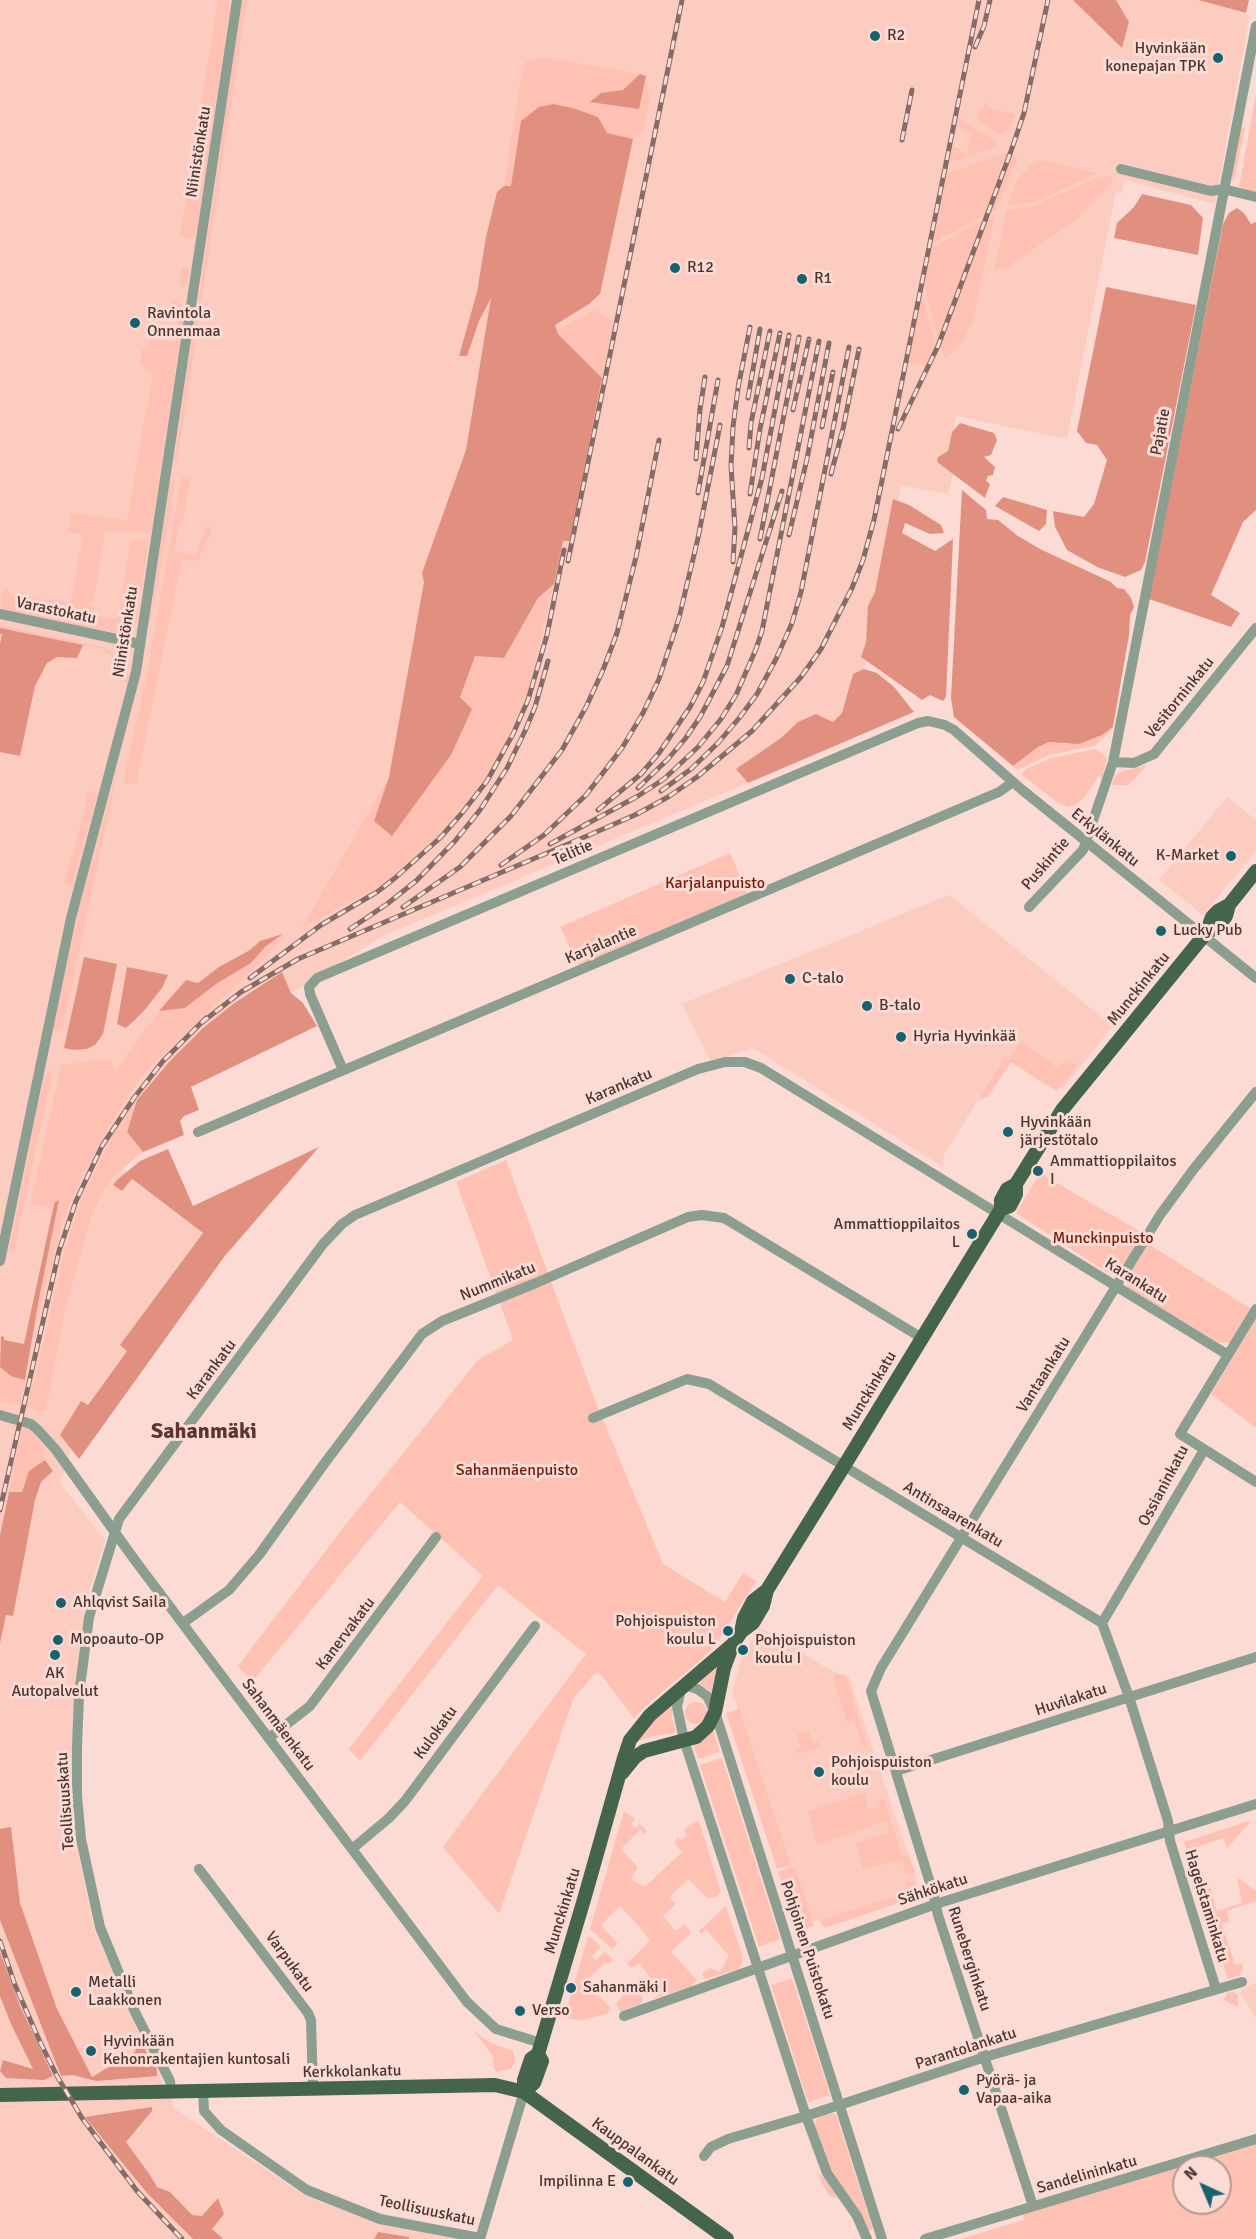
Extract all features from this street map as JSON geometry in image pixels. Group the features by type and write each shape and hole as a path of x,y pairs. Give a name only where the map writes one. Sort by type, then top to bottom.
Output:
{"main road":[{"name":"Munckinkatu","path":"619,1778 634,1757 644,1751 684,1740 702,1732 714,1712 724,1668 744,1617 753,1601 767,1590 844,1466 999,1211 1001,1200 1007,1189 1016,1184 1062,1110 1205,934 1212,917 1229,905 1256,871"},
{"name":"Munckinkatu","path":"524,2092 524,2080 531,2059 540,2048 630,1740 639,1728 737,1638"},
{"name":"Kerkkolankatu","path":"0,2095 495,2085 524,2092"},
{"name":"Kauppalankatu","path":"524,2092 727,2239"}],"street":[{"name":"Niinistönkatu","path":"0,1261 71,918 136,672 237,0"},
{"name":"Pajatie","path":"1085,840 1113,762 1256,26"},
{"path":"1121,169 1211,191 1223,189 1256,197"},
{"name":"Varastokatu","path":"0,614 140,644"},
{"name":"Vesitorninkatu","path":"1113,762 1134,763 1154,754 1256,628"},
{"name":"Erkylänkatu","path":"936,722 954,730 1013,782 1205,934 1256,978"},
{"name":"Telitie","path":"343,1070 310,994 309,987 317,978 907,727 918,723 936,722"},
{"name":"Karjalantie","path":"198,1132 999,792 1013,782"},
{"name":"Puskintie","path":"1029,907 1080,854 1085,840"},
{"name":"Karankatu","path":"115,1532 119,1519 323,1244 342,1224 355,1215 698,1069 735,1061 761,1068 999,1211 1228,1355"},
{"name":"Vantaankatu","path":"872,1684 1117,1286 1180,1188 1256,1092"},
{"name":"Nummikatu","path":"183,1623 229,1590 259,1555 422,1334 442,1321 688,1217 702,1215 724,1218 922,1338"},
{"name":"Ossianinkatu","path":"1102,1623 1204,1450 1180,1434 1256,1310"},
{"name":"Antinsaarenkatu","path":"593,1418 687,1378 709,1384 1102,1623"},
{"name":"Sahanmäenkatu","path":"0,1415 20,1419 38,1430 56,1450 467,2002 480,2016 501,2031 540,2048"},
{"path":"1204,1450 1256,1482"},
{"name":"Teollisuuskatu","path":"115,1532 88,1617 82,1659 77,1748 77,1796 81,1839 100,1927 135,2012 170,2081 171,2092"},
{"name":"Kanervakatu","path":"269,1738 310,1706 436,1537"},
{"path":"1102,1623 1129,1698 1169,1831"},
{"name":"Kulokatu","path":"352,1849 389,1818 405,1801 534,1626"},
{"name":"Huvilakatu","path":"896,1772 1256,1657"},
{"name":"Runeberginkatu","path":"872,1684 872,1697 938,1916 1033,2206"},
{"path":"683,1687 677,1707 684,1740 806,2116 827,2173 857,2216 867,2239"},
{"name":"Pohjoinen Puistokatu","path":"683,1687 698,1689 706,1696 714,1712 882,2239"},
{"name":"Sähkökatu","path":"624,2016 936,1904 1256,1804"},
{"name":"Hagelstaminkatu","path":"1169,1831 1216,1989"},
{"name":"Varpukatu","path":"199,1869 308,2013 311,2020 313,2089"},
{"name":"Parantolankatu","path":"704,2156 711,2147 722,2141 985,2057 1242,1982"},
{"name":"Teollisuuskatu","path":"203,2091 204,2111 216,2125 307,2190 380,2219 480,2239"},
{"name":"Munckinkatu","path":"480,2239 524,2092"},
{"name":"Sandelininkatu","path":"926,2239 1256,2139"}],"shaded area":[{"path":"0,0 1198,0 1250,15 1215,204 1125,180 1122,193 1116,192 1067,439 956,416 948,451 938,457 937,461 953,474 948,494 901,486 850,740 383,936 291,993 282,973 233,1004 203,1028 169,1062 137,1100 112,1154 131,1179 208,1237 87,1405 60,1483 105,1540 84,1609 75,1696 74,1834 94,1929 175,2109 306,2196 379,2223 456,2239 0,2239"},
{"path":"1073,0 1116,0 1129,22 1122,48"},
{"path":"1198,0 1249,0 1246,13"},
{"path":"640,74 646,76 639,109 590,102 601,93 623,90"},
{"path":"553,104 598,117 607,133 633,139 600,294 589,304 555,325 558,334 602,378 570,541 563,541 554,584 538,598 504,658 475,656 460,697 472,709 451,755 392,836 374,821 389,777 424,582 422,573 466,450 491,298 479,321 467,356 459,356 477,292 486,237 497,192 504,186 511,186 521,121 539,107"},
{"path":"1142,194 1191,205 1203,218 1198,255 1114,238 1117,223 1134,207"},
{"path":"1237,208 1244,213 1251,224 1256,222 1256,510 1243,522 1211,595 1240,613 1231,627 1149,599 1223,224 1229,213"},
{"path":"1106,287 1196,305 1145,562 1141,570 1125,577 1097,567 1067,550 1055,527 1053,511 1084,517 1094,504 1107,460 1097,445 1086,443 1077,431"},
{"path":"960,423 994,433 997,440 991,455 984,457 995,467 993,475 988,476 986,481 990,484 985,498 937,462 938,457 948,451 952,432"},
{"path":"962,490 986,510 987,519 998,520 1018,536 1042,550 1111,582 1117,588 1124,589 1131,598 1134,607 1130,615 1129,635 1113,727 1102,735 1079,744 1049,742 1038,747 1013,766 954,717 951,698"},
{"path":"1003,497 1047,510 1046,524 1039,531 995,506"},
{"path":"893,499 909,505 941,525 944,533 930,534 905,523 902,533 935,551 953,539 946,697 943,701 930,695 922,700 861,657 866,642 868,606 875,592"},
{"path":"0,628 83,645 77,658 57,657 47,663 35,686 20,756 0,752 0,644 2,634 0,634"},
{"path":"864,669 877,673 894,687 914,712 748,783 736,769 781,738 798,722 816,714 833,722 842,713 853,674"},
{"path":"1227,797 1256,820 1256,851 1203,915 1159,880"},
{"name":"Hyria Hyvinkää","path":"949,895 1113,1026 1062,1089 1013,1055 1009,1060 1004,1058 944,1155 943,1167 753,1048 711,1062 682,1004"},
{"path":"283,934 265,947 251,963 216,984 185,1008 159,1011 186,980 198,983 219,967 250,950 260,941"},
{"path":"84,957 117,964 103,1034 95,1045 87,1049 74,1050 64,1048"},
{"path":"127,967 168,975 162,988 143,1012 126,1028 117,1024"},
{"path":"282,972 291,993 303,1003 317,1026 191,1087 199,1110 184,1116 180,1121 184,1135 143,1152 127,1132 137,1100 169,1062 203,1028 233,1004"},
{"path":"319,1147 224,1257 79,1459 60,1435 81,1401 88,1405 127,1351 120,1345 203,1233 132,1179 122,1191 113,1185 140,1161 168,1149 193,1206"},
{"path":"59,1200 25,1380 11,1376 0,1367 1,1336 4,1340 24,1344 53,1209 55,1202"},
{"path":"45,1460 53,1471 41,1482 35,1500 13,1616 6,1615 0,1643 0,1535 9,1492 22,1492 29,1471"},
{"name":"Pohjoispuiston koulu","path":"760,1627 830,1670 849,1677 917,1881 908,1892 812,1922 795,1866 789,1868 732,1692 743,1654"},
{"path":"11,1827 20,1903 57,2009 92,2077 136,2051 134,2048 141,2043 157,2069 157,2076 96,2081 73,2075 61,2076 0,1920 0,1829"},
{"path":"0,1952 20,2006 53,2076 44,2080 6,2078 0,2071 3,2060 33,2069 0,1996"},
{"path":"1256,1982 1256,2018 1240,1992"},
{"path":"152,2107 152,2111 126,2142 157,2187 170,2192 192,2215 202,2216 218,2198 224,2214 212,2229 223,2239 193,2239 147,2193 85,2117"},
{"path":"378,2232 409,2237 409,2239 374,2239"}],"green space":[{"path":"218,0 229,0 230,4 197,231 190,239 180,235"},
{"path":"242,0 247,0 201,303 198,304"},
{"path":"544,57 640,74 623,90 601,93 639,109 646,76 650,100 643,132 633,139 606,133 598,117 574,108 553,104 521,121 511,186 504,186 522,70 527,60"},
{"path":"1256,94 1256,192 1239,187"},
{"path":"989,102 988,108 1016,114 1008,130 1003,133 997,133 976,118 981,108"},
{"path":"957,116 996,141 995,147 948,163 951,147 967,153 971,133 955,126"},
{"path":"1240,127 1245,128 1234,182 1231,176"},
{"path":"1006,153 1009,154 986,214 932,243 945,174"},
{"path":"1012,155 1017,157 1017,160 996,210 989,213"},
{"path":"1041,160 1098,173 1037,201 1007,206 1022,174 1032,164"},
{"path":"1112,176 1111,183 1077,219 1007,268 994,271 1006,211 1033,206 1099,177"},
{"path":"995,216 973,320 962,342 945,359 940,345 988,218"},
{"path":"984,220 938,341 924,284 931,248"},
{"path":"182,267 187,268 190,272 188,283 183,287 179,285"},
{"path":"922,293 936,346 927,366 907,363"},
{"path":"176,300 184,309 184,314 151,533 105,531 94,601 89,601 88,605 94,606 93,615 118,619 131,541 149,540 136,625 128,632 115,633 2,609 0,603 6,589 11,595 71,603 83,535 66,532 71,523 71,513 127,520 153,372 147,372 140,362 142,349 148,350 151,339 175,342 179,312 172,311 173,301"},
{"path":"196,310 200,312 177,463 174,461"},
{"path":"596,310 614,323 602,378 556,330"},
{"path":"181,478 189,478 190,483 175,550 195,556 206,526 212,527 212,530 198,561 182,560 136,784 123,782 147,674"},
{"path":"173,479 175,480 162,562 148,632 170,483"},
{"path":"554,584 528,691 499,756 481,785 434,840 383,884 301,929 389,777 374,821 460,697 475,655 504,658 538,598"},
{"path":"0,625 102,647 111,651 115,657 118,668 130,675 127,683 113,671 114,658 102,649 0,628"},
{"path":"109,643 126,652 130,667 124,664 121,654"},
{"path":"1113,727 1095,746 1049,755 1018,770 1013,766 1038,747 1049,742 1067,744 1102,735"},
{"path":"1096,749 1107,758 1102,779 1099,776 1083,799 1073,806 1068,807 1058,803 1021,774 1028,768 1051,758"},
{"path":"121,756 63,1028 58,1031 53,1030 79,911"},
{"path":"1147,765 1129,785 1112,785 1114,777 1120,772"},
{"path":"88,791 98,793 72,885 64,883"},
{"name":"Karjalanpuisto","path":"730,853 748,895 579,966 560,927"},
{"path":"289,932 266,957 142,1075 110,1125 81,1179 63,1221 31,1344 55,1202 53,1209 30,1204 61,1065 98,1060 111,1061 115,1071 159,1011 185,1008 216,984 251,963 265,947"},
{"path":"1021,1041 1058,1068 1067,1060 1077,1065 1056,1091 1011,1062 988,1097 978,1100 1004,1058 1009,1060"},
{"path":"54,1068 14,1250 9,1251 43,1080"},
{"path":"137,1100 127,1132 143,1152 114,1175 92,1214 65,1310 46,1410 40,1411 26,1406 35,1379 65,1248 84,1193 109,1142"},
{"name":"Sahanmäenpuisto","path":"506,1160 595,1400 663,1564 725,1602 743,1573 756,1581 717,1643 634,1718 598,1671 574,1697 499,1914 443,1847 586,1654 498,1585 360,1761 349,1749 483,1576 400,1502 252,1682 238,1666 343,1528 478,1360 513,1340 456,1182"},
{"name":"Munckinpuisto","path":"1040,1173 1144,1234 1121,1272 1114,1275 1108,1273 1016,1213"},
{"name":"Munckinpuisto","path":"1147,1243 1251,1309 1230,1343 1219,1343 1128,1288 1126,1280"},
{"path":"1256,1319 1256,1428 1211,1394"},
{"path":"0,1367 11,1376 25,1380 21,1405 0,1401"},
{"path":"22,1426 35,1435 46,1454 43,1456 45,1460 29,1471 22,1492 9,1492"},
{"path":"716,1665 719,1667 712,1693 698,1685"},
{"path":"837,1674 845,1675 867,1745 863,1747 854,1720 847,1722 833,1677"},
{"path":"673,1702 672,1717 676,1733 652,1736 636,1742 648,1724"},
{"path":"692,1702 700,1702 707,1709 707,1717 700,1724 692,1724 685,1717 685,1709"},
{"path":"739,1709 791,1865 777,1869 726,1713"},
{"path":"713,1730 720,1752 698,1759 693,1744"},
{"path":"809,1730 813,1743 818,1741 820,1747 798,1754 796,1749 801,1747 797,1734"},
{"path":"722,1758 780,1939 759,1947 700,1765"},
{"path":"864,1793 869,1810 880,1806 879,1800 884,1799 902,1856 908,1854 915,1872 906,1874 902,1862 899,1861 863,1869 856,1843 889,1832 886,1821 817,1845 808,1811"},
{"path":"624,1811 635,1819 631,1823 636,1828 640,1824 647,1831 645,1834 640,1830 621,1849 638,1867 631,1879 646,1886 682,1852 675,1843 677,1837 681,1840 687,1834 684,1831 689,1825 699,1821 721,1892 716,1897 707,1898 689,1879 669,1897 676,1904 663,1916 676,1931 685,1924 691,1933 671,1952 697,1980 690,1987 651,1999 660,1994 640,1963 631,1968 624,1959 628,1962 650,1941 638,1925 620,1906 601,1925 618,1944 612,1949 590,1929"},
{"path":"1252,1820 1227,1848 1223,1838 1197,1847 1199,1855 1190,1859 1184,1842"},
{"path":"795,1866 814,1926 798,1931 778,1873"},
{"path":"1237,1877 1256,1891 1256,1901 1226,1911 1230,1921 1222,1924 1235,1965 1242,1963 1243,1969 1241,1975 1228,1979 1199,1891 1210,1887 1217,1911 1242,1903"},
{"path":"904,1879 917,1884 920,1891 919,1896 825,1928 819,1920 908,1892"},
{"path":"726,1906 742,1955 742,1963 739,1969 705,1979 702,1973 710,1968 720,1972 729,1956 706,1929 702,1934 699,1931"},
{"path":"588,1937 601,1947 592,1956 596,1960 605,1952 613,1959 609,1964 606,1962 585,1982 611,2008 607,2014 582,2020 564,2018"},
{"path":"792,1978 830,2095 808,2102 771,1985"},
{"path":"628,1990 639,1991 643,1999 641,2004 620,2012 616,2003"},
{"path":"1234,1992 1238,1995 1238,2007 1224,2000 1227,1993"},
{"path":"474,2031 489,2042 513,2051 516,2060 511,2069 497,2072 494,2069 493,2056"},
{"path":"833,2113 836,2115 873,2229 868,2231 834,2179 814,2124 818,2117"},
{"path":"1256,2144 1256,2239 960,2239 1024,2220 1023,2214 1172,2169 1172,2215 1232,2215 1232,2155 1219,2155"},
{"path":"817,2173 825,2179 838,2198 828,2194"}],"railway":[{"path":"568,561 682,0"},
{"path":"201,1023 241,992 298,959 587,836 637,814 668,797 697,777 752,731 801,677 821,649 852,588 863,560 874,520 979,0"},
{"path":"975,47 984,26 990,0"},
{"path":"898,429 938,346 1010,154 1024,113 1048,0"},
{"path":"902,140 912,90"},
{"path":"738,388 750,327"},
{"path":"748,398 760,329"},
{"path":"749,448 751,423 770,331"},
{"path":"750,494 760,429 780,333"},
{"path":"598,810 641,774 659,753 690,707 703,682 722,627 762,478 789,335"},
{"path":"760,539 799,337"},
{"path":"793,410 809,339"},
{"path":"550,844 638,796 664,779 698,747 721,719 736,695 762,631 819,341"},
{"path":"789,535 807,459 829,343"},
{"path":"661,791 691,769 718,743 740,717 757,694 792,623 801,592 849,347"},
{"path":"831,474 843,429 859,349"},
{"path":"822,427 833,372"},
{"path":"696,459 705,377"},
{"path":"698,493 718,380"},
{"path":"733,562 735,528 731,466 739,381"},
{"path":"501,865 544,835 586,795 622,748 643,713 659,679 679,618 698,538 720,425"},
{"path":"403,907 460,867 511,816 562,750 586,707 617,633 636,557 659,440"},
{"path":"638,788 685,739 700,717 727,666 782,491"},
{"path":"250,978 321,925 377,892 395,878 440,838 487,781 513,734 528,700 547,635 564,550"},
{"path":"350,929 416,881 455,841 480,810 507,768 525,731 535,707 548,661"},
{"path":"0,1510 59,1251 76,1201 102,1146 134,1098 163,1061 206,1018"},
{"path":"0,1941 15,1985 40,2042 82,2118 137,2191 182,2239"}],"place":[{"name":"R2","path":"875,36"},
{"name":"Hyvinkään konepajan TPK","path":"1218,58"},
{"name":"R12","path":"675,268"},
{"name":"R1","path":"802,279"},
{"name":"Ravintola Onnenmaa","path":"135,323"},
{"name":"K-Market","path":"1231,856"},
{"name":"Lucky Pub","path":"1161,931"},
{"name":"C-talo","path":"790,979"},
{"name":"B-talo","path":"867,1006"},
{"name":"Hyria Hyvinkää","path":"901,1037"},
{"name":"Hyvinkään järjestötalo","path":"1008,1132"},
{"name":"Ammattioppilaitos I","path":"1038,1171"},
{"name":"Ammattioppilaitos L","path":"972,1234"},
{"name":"Ahlqvist Saila","path":"61,1603"},
{"name":"Pohjoispuiston koulu L","path":"728,1631"},
{"name":"Mopoauto-OP","path":"58,1640"},
{"name":"Pohjoispuiston koulu I","path":"743,1650"},
{"name":"AK Autopalvelut","path":"55,1655"},
{"name":"Pohjoispuiston koulu","path":"819,1772"},
{"name":"Sahanmäki I","path":"571,1988"},
{"name":"Metalli Laakkonen","path":"76,1992"},
{"name":"Verso","path":"520,2011"},
{"name":"Hyvinkään Kehonrakentajien kuntosali","path":"91,2051"},
{"name":"Pyörä- ja Vapaa-aika","path":"964,2090"},
{"name":"Impilinna E","path":"628,2182"}],"district":[{"name":"Sahanmäki","path":"204,1432"}]}
